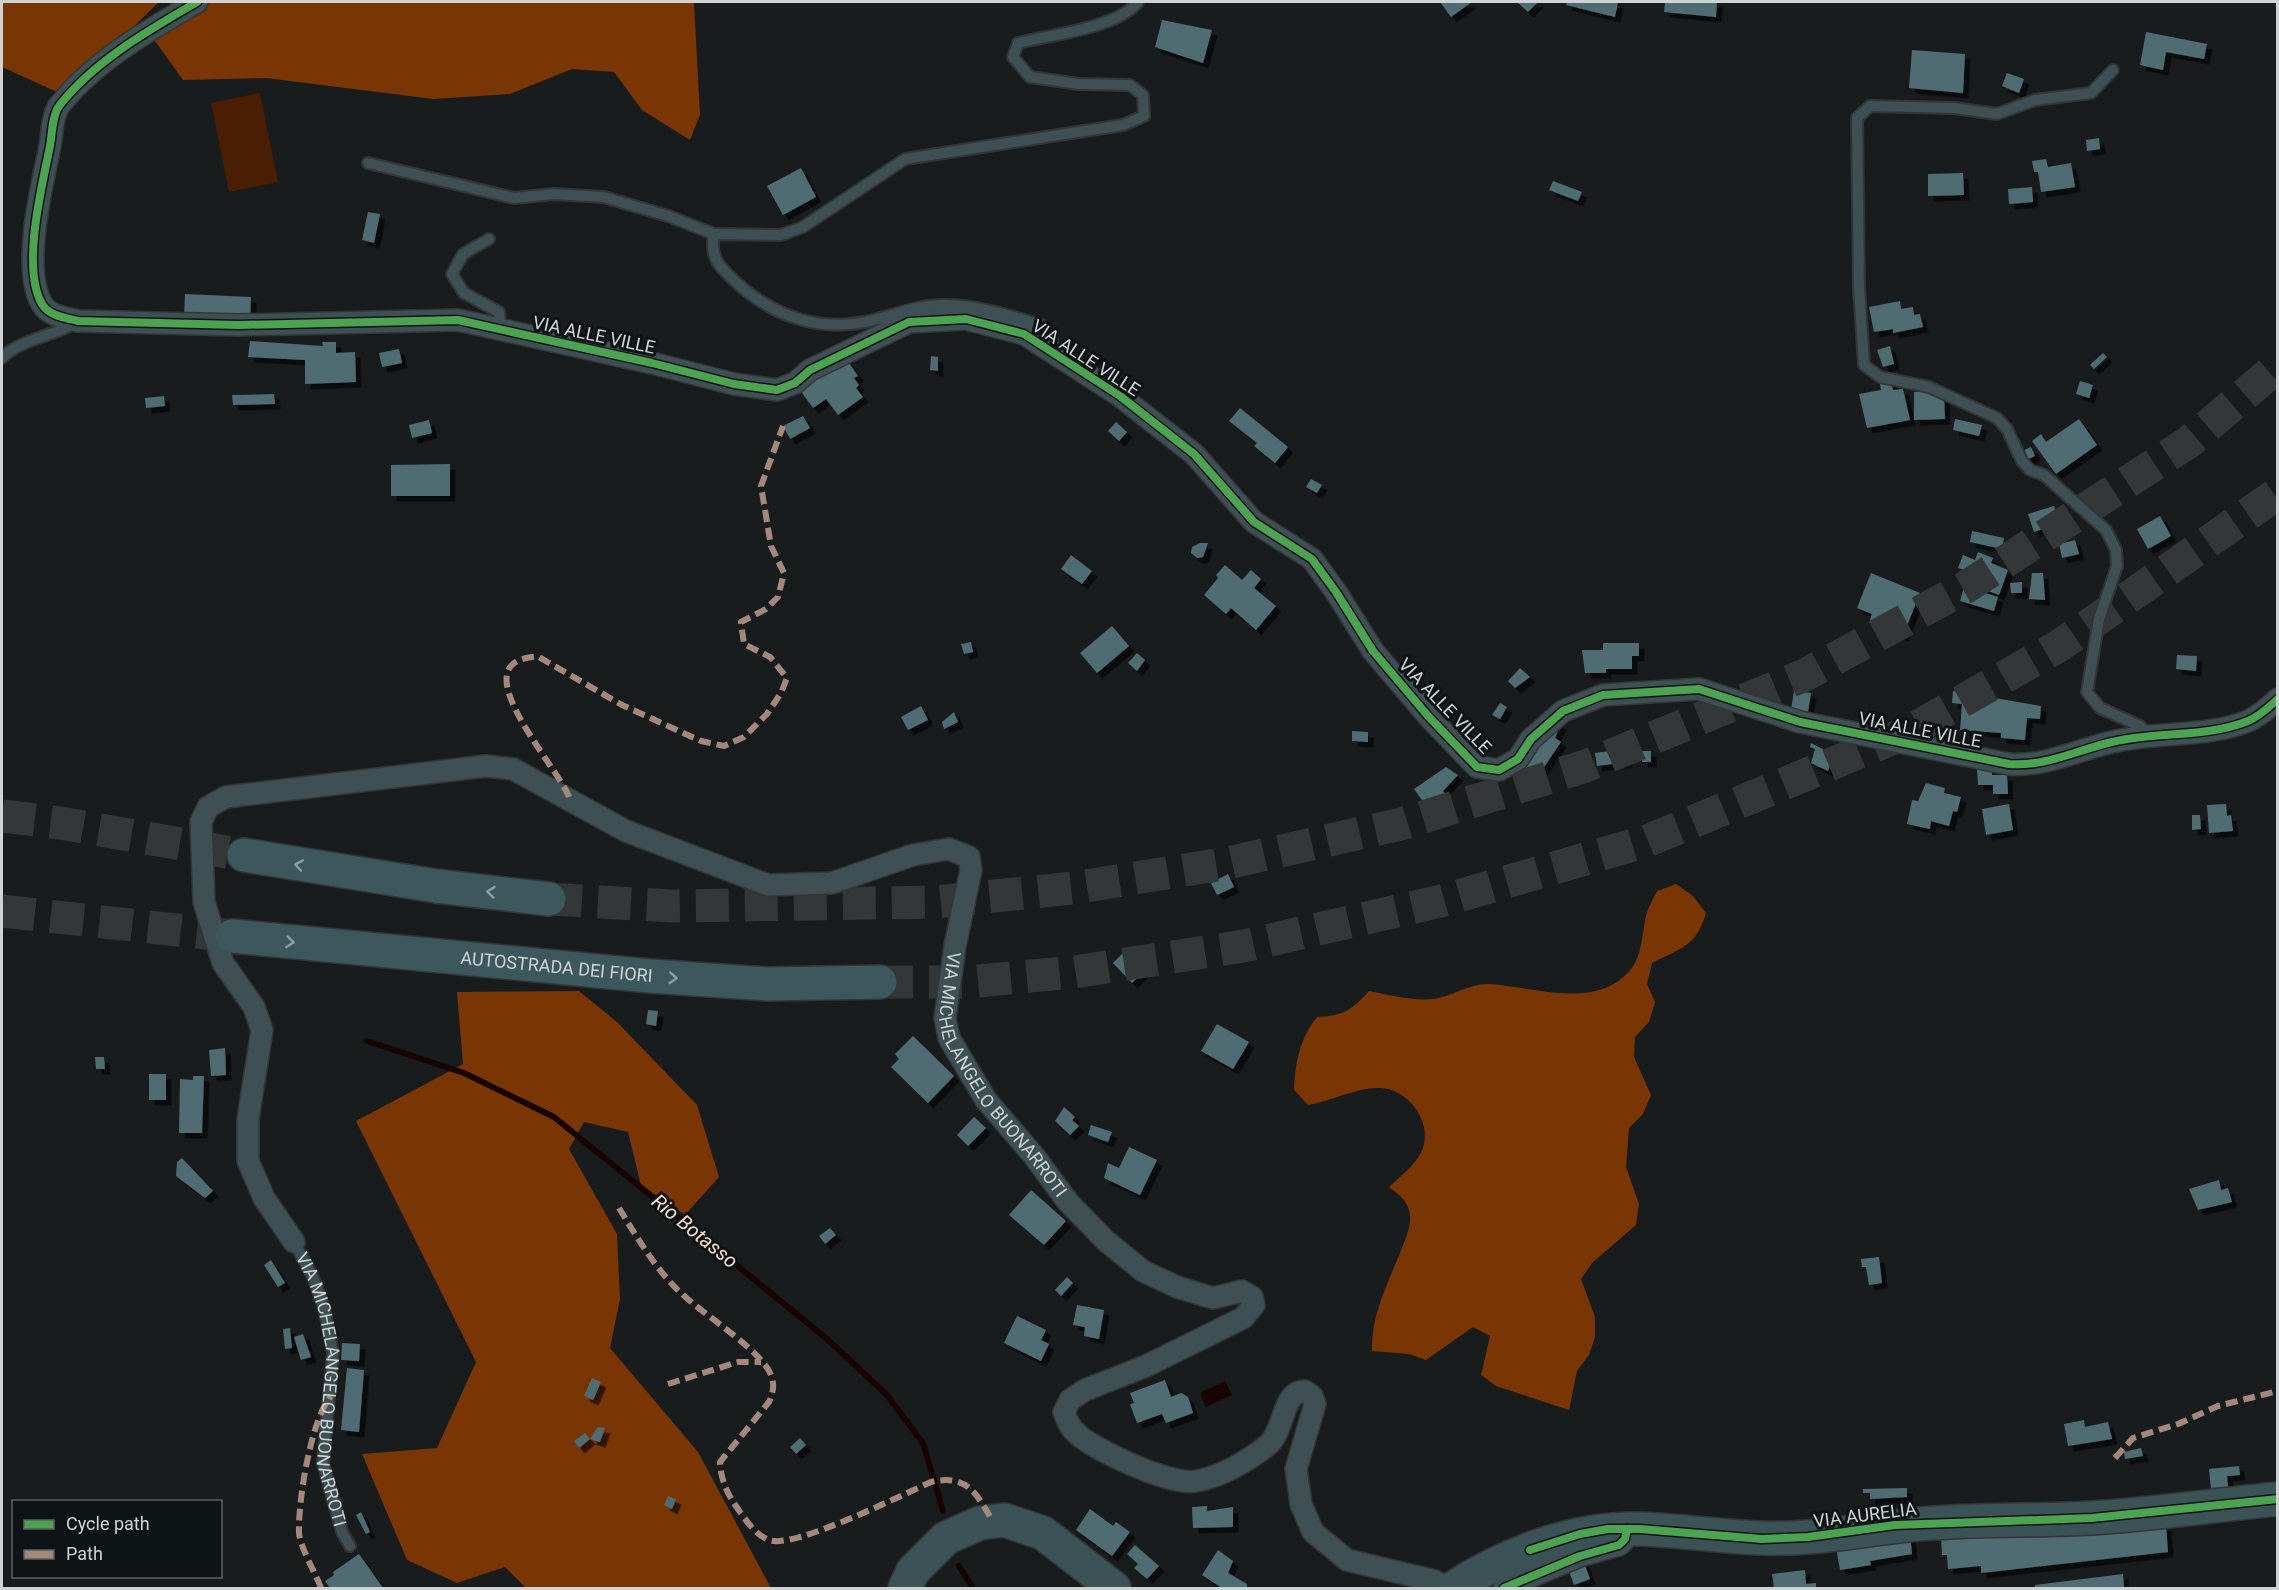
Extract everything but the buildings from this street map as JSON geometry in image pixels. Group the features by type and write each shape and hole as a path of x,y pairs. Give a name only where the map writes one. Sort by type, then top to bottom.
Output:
{"highway":[{"path":"244,855 425,885 549,899"},
{"name":"AUTOSTRADA DEI FIORI","path":"232,936 650,976 767,984 880,982"}],"main road":[{"name":"VIA AURELIA","path":"1453,1588 1481,1571 1530,1550 1580,1534 1627,1529 1762,1539 1796,1538 1916,1524 2092,1518 2277,1499"},
{"path":"905,1588 913,1571 946,1538 980,1523 998,1520 1016,1522 1043,1533 1112,1587"}],"street":[{"name":"VIA ALLE VILLE","path":"197,2 159,24 81,81 57,109 35,224 34,284 43,306 57,316 78,321 239,325 458,320 652,363 734,384 777,390 795,383 810,370 909,322 966,319 1024,334 1120,396 1194,454 1254,522 1312,559 1373,651 1428,716 1478,767 1499,770 1518,759 1531,739 1563,711 1603,695 1699,689 1800,722 2009,764 2030,766 2111,742 2149,735 2224,729 2250,721 2277,699"},
{"name":"VIA MICHELANGELO BUONARROTI","path":"294,1242 264,1198 248,1161 248,1119 262,1030 254,1006 223,963 204,902 201,822 208,807 226,797 486,766 513,769 626,831 768,885 832,883 913,855 949,849 960,851 969,857 971,870 955,946 945,1018 949,1038 986,1100 1034,1156 1068,1202 1106,1241 1143,1271 1177,1287 1213,1298 1242,1292 1252,1297 1254,1305 1243,1318 1146,1366 1085,1390 1070,1400 1064,1412 1075,1432 1116,1457 1168,1480 1195,1482 1227,1471 1270,1443 1282,1425 1290,1398 1296,1392 1305,1391 1312,1396 1315,1404 1296,1469 1301,1504 1313,1532 1347,1560 1435,1581 1447,1588"},
{"path":"1504,1588 1580,1556 1619,1545 1625,1539 1627,1529"}],"lane":[{"path":"368,163 514,198 554,194 604,197 669,216 714,234 781,235 803,227 905,159 1123,125 1144,116 1143,95 1130,86 1079,84 1030,77 1013,57 1018,43 1102,23 1133,8 1138,2"},
{"path":"2113,70 2091,93 2035,100 1997,114 1954,108 1870,106 1857,118 1859,287 1864,365 1880,377 1929,387 1996,418 2007,429 2022,461 2030,470 2044,475 2106,530 2116,550 2117,566 2099,619 2087,692 2100,708 2140,726 2149,735"},
{"path":"714,234 711,249 720,267 751,295 799,321 827,326 871,321 913,308 945,305 989,309 1042,325 1062,358"},
{"path":"489,239 463,254 452,274 464,293 499,312 501,330"},
{"path":"2,358 32,340 63,332 78,321"},
{"name":"VIA MICHELANGELO BUONARROTI","path":"294,1242 313,1277 324,1308 333,1353 323,1463 342,1532 350,1546"}],"shaded area":[{"path":"2,2 159,2 128,32 57,92 2,67"},
{"path":"173,2 694,2 700,115 690,140 642,110 614,72 572,69 510,94 433,99 266,78 183,80 155,41"},
{"path":"260,93 278,182 229,192 211,103"},
{"path":"1676,884 1693,896 1706,913 1692,940 1679,950 1652,963 1647,984 1655,1002 1649,1022 1635,1037 1634,1057 1651,1095 1643,1114 1629,1128 1626,1167 1639,1204 1636,1225 1592,1263 1581,1279 1595,1317 1595,1337 1589,1355 1577,1371 1569,1410 1496,1386 1481,1375 1490,1336 1473,1327 1426,1360 1409,1354 1372,1351 1377,1313 1410,1221 1406,1203 1389,1187 1419,1157 1425,1134 1420,1115 1414,1107 1407,1099 1390,1090 1372,1088 1308,1105 1294,1090 1300,1051 1311,1025 1317,1017 1346,1011 1369,991 1417,999 1433,999 1482,984 1564,993 1583,993 1601,989 1617,982 1631,969 1640,949 1647,912 1657,891"},
{"path":"579,991 617,1022 697,1105 719,1177 685,1215 641,1185 628,1132 584,1122 569,1149 617,1234 620,1299 610,1348 698,1452 771,1588 526,1588 505,1567 457,1583 407,1560 362,1454 437,1448 476,1362 356,1121 463,1064 457,992"},
{"path":"1225,1381 1232,1395 1206,1407 1200,1393"}],"waterway":[{"name":"Rio Botasso","path":"367,1041 464,1073 554,1117 729,1259 827,1339 887,1395 923,1443 943,1511"},
{"name":"Rio Botasso","path":"959,1566 973,1588"}],"tunnel":[{"path":"549,899 672,906 936,902 1073,888 1223,864 1401,824 1583,767 1805,675 1966,587 2189,442 2278,366"},
{"path":"880,982 967,982 1074,972 1244,946 1441,901 1647,841 1908,732 2059,646 2278,493"},
{"path":"2,816 60,823 244,855"},
{"path":"2,911 232,936"}],"marked path":[{"path":"569,797 528,732 509,694 507,678 511,666 517,661 537,656 622,705 701,741 724,746 744,737 767,714 781,693 787,678 770,657 744,644 741,622 766,609 778,597 784,573 771,546 761,486 783,426"},
{"path":"619,1208 648,1254 673,1285 756,1355 771,1375 773,1389 769,1402 720,1462 722,1476 729,1494 756,1532 769,1540 781,1541 800,1537 848,1519 931,1482 943,1480 961,1483 969,1488 981,1501 992,1520"},
{"path":"668,1384 738,1362 761,1362"},
{"path":"2115,1458 2133,1438 2178,1424 2218,1406 2278,1391"},
{"path":"321,1588 300,1539 299,1519 303,1482 312,1441 317,1423 331,1396"}],"cycle path":[{"path":"197,2 141,35 105,61 73,90 57,110 38,204 33,249 36,289 42,304 53,314 78,321 239,325 458,320 652,363 734,384 777,390 795,383 810,370 909,322 966,319 1024,334 1120,396 1194,454 1254,522 1312,559 1373,651 1428,716 1477,767 1499,770 1518,759 1531,739 1563,711 1603,695 1699,689 1800,722 2009,764 2035,763 2099,745 2146,736 2198,732 2232,726 2256,717 2278,699"},
{"path":"1530,1550 1580,1534 1608,1529 1640,1529 1762,1539 1808,1537 1895,1525 2092,1518 2278,1499"},
{"path":"1504,1588 1580,1556 1619,1545 1625,1539 1627,1529"}]}
